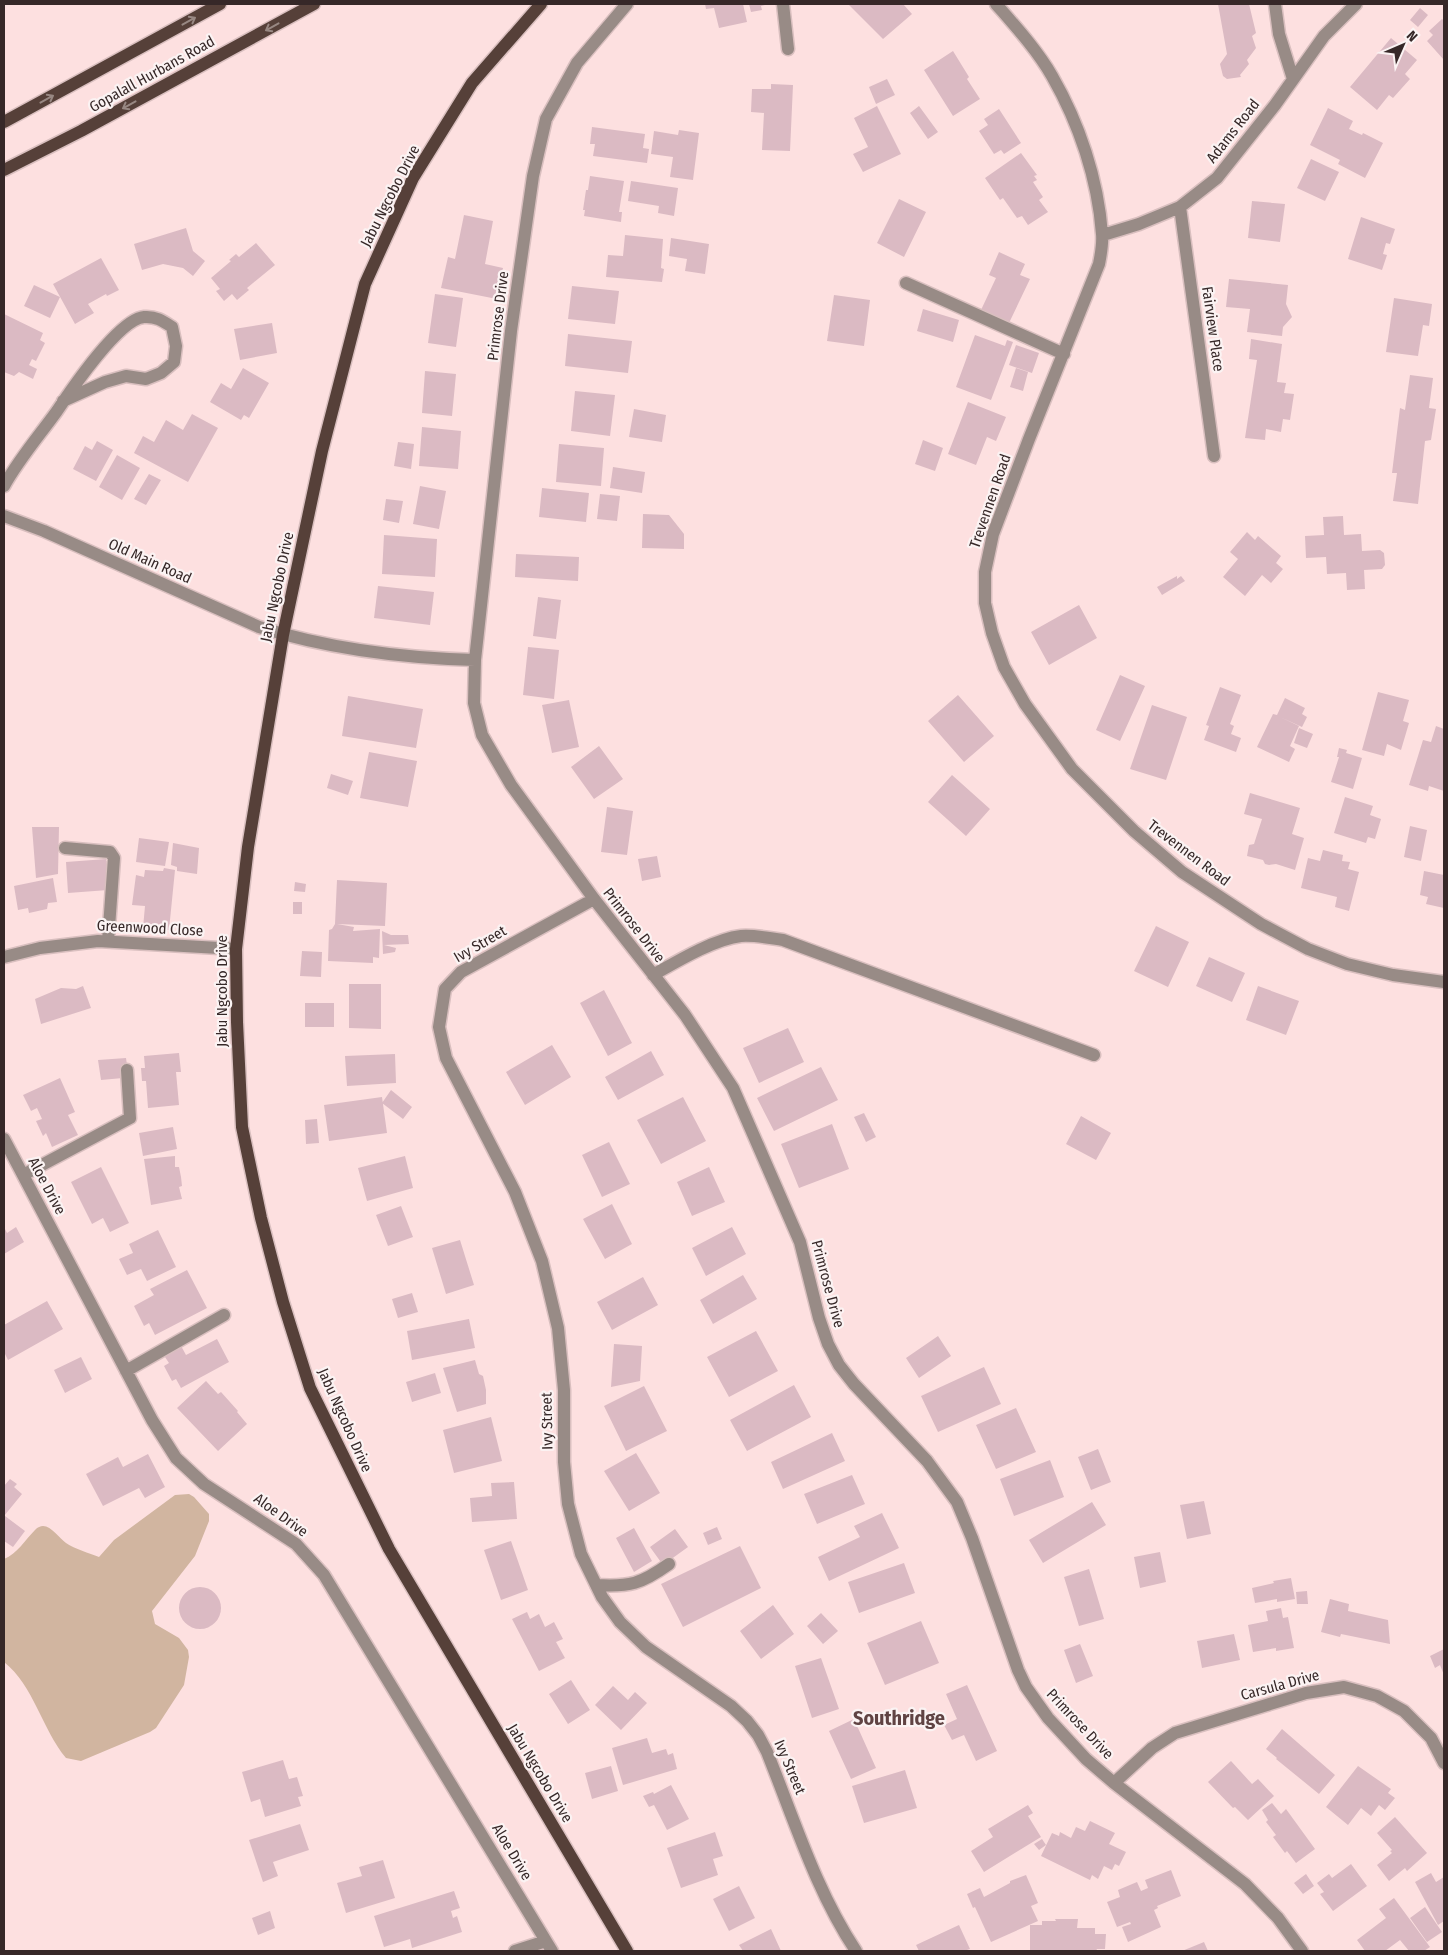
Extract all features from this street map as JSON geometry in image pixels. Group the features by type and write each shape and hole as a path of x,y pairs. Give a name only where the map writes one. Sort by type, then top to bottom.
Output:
{"main road":[{"name":"Gopalall Hurbans Road","path":"4,122 220,4"},
{"name":"Gopalall Hurbans Road","path":"4,170 81,131 314,4"},
{"name":"Jabu Ngcobo Drive","path":"540,4 472,83 413,178 365,284 322,451 283,635 248,847 236,949 237,1022 242,1127 261,1218 283,1302 310,1388 389,1549 628,1951"}],"street":[{"name":"Primrose Drive","path":"626,4 577,63 546,119 534,176 511,331 475,660 474,703 482,735 511,785 594,900 685,1015 733,1088 800,1242 818,1318 828,1344 839,1365 854,1384 927,1461 951,1494 972,1538 1018,1670 1026,1686 1048,1718 1086,1759 1114,1783 1245,1884 1278,1918 1302,1951"},
{"path":"783,4 788,49"},
{"name":"Trevennen Road","path":"996,4 1028,41 1052,75 1079,129 1095,189 1103,235 1100,264 1029,439 993,534 985,572 985,603 992,633 1004,667 1025,704 1072,769 1134,831 1182,872 1261,924 1308,949 1347,964 1393,975 1444,982"},
{"path":"1276,4 1279,34 1293,79"},
{"name":"Adams Road","path":"1103,235 1139,224 1180,207 1217,178 1324,36 1356,4"},
{"name":"Fairview Place","path":"1180,207 1214,456"},
{"path":"906,283 1064,354"},
{"path":"4,486 15,466 80,376 124,328 142,317 158,318 172,327 176,346 174,362 161,373 146,379 126,376 105,382 63,401"},
{"name":"Old Main Road","path":"4,516 44,531 259,627 283,635"},
{"path":"283,635 355,650 421,658 475,660"},
{"path":"65,848 110,852 114,858 108,941"},
{"name":"Ivy Street","path":"594,900 461,972 445,989 439,1028 446,1058 515,1192 542,1261 558,1328 564,1390 564,1462 568,1504 581,1554 602,1597 620,1622 646,1647 731,1706 758,1735 767,1752 819,1883 842,1930 856,1951"},
{"path":"653,975 692,954 739,936 760,936 783,940 1094,1054"},
{"name":"Greenwood Close","path":"4,957 40,948 108,941 236,949"},
{"path":"23,1175 130,1118 127,1070"},
{"name":"Aloe Drive","path":"4,1139 152,1420 176,1458 204,1484 296,1544 324,1575 549,1946"},
{"path":"126,1371 224,1315"},
{"path":"596,1585 623,1586 635,1583 654,1575 670,1564"},
{"name":"Carsula Drive","path":"1114,1783 1152,1748 1175,1733 1306,1693 1344,1687 1377,1696 1404,1711 1431,1738 1444,1763"},
{"path":"515,1951 549,1946"}],"shaded area":[{"path":"189,1494 209,1514 209,1521 195,1556 152,1611 155,1624 179,1638 188,1650 189,1657 184,1685 156,1728 150,1732 81,1761 66,1758 50,1734 23,1683 4,1662 4,1559 17,1550 35,1530 44,1526 48,1527 70,1545 99,1557 114,1540 175,1495"}],"building":[{"path":"705,4 743,4 747,22 719,28 714,8 706,9"},
{"path":"749,4 765,5 761,6 762,10 751,12"},
{"path":"848,4 903,4 912,14 883,39"},
{"path":"1218,4 1249,4 1256,33 1252,36 1256,48 1247,60 1249,64 1240,75 1241,77 1227,79 1223,76 1220,64 1227,54"},
{"path":"1420,8 1428,15 1418,27 1410,20"},
{"path":"1442,19 1444,21 1444,60 1427,41 1433,35 1429,31"},
{"path":"1391,38 1417,60 1405,74 1410,79 1393,98 1389,95 1377,110 1350,87"},
{"path":"953,51 969,77 967,79 980,99 953,116 924,70"},
{"path":"887,79 895,95 876,104 869,87"},
{"path":"771,84 793,85 790,151 762,150 764,113 751,112 752,89 771,89"},
{"path":"877,106 901,154 863,172 853,154 868,147 854,118"},
{"path":"919,106 938,132 928,139 910,113"},
{"path":"1328,108 1353,121 1349,129 1362,135 1363,133 1383,143 1365,178 1338,164 1340,160 1310,145"},
{"path":"999,109 1021,143 1004,154 1001,150 994,154 979,131 988,125 984,119"},
{"path":"592,127 645,134 643,148 649,149 647,163 593,156 595,144 590,144"},
{"path":"679,130 699,133 693,180 670,177 673,157 651,154 654,131 678,135"},
{"path":"1021,153 1037,175 1034,176 1037,180 1033,182 1043,197 1039,200 1048,212 1028,225 1022,216 1017,218 1003,198 1000,200 985,178"},
{"path":"1311,159 1339,172 1325,201 1297,188"},
{"path":"590,176 624,181 619,212 622,212 621,222 584,216 586,190 588,190"},
{"path":"631,181 678,188 674,216 658,213 659,206 628,201"},
{"path":"899,199 926,212 904,257 877,243"},
{"path":"1252,201 1285,204 1280,242 1248,238"},
{"path":"464,215 493,221 485,264 503,268 497,299 441,288 448,257 455,259"},
{"path":"1361,217 1395,229 1390,244 1386,243 1383,254 1387,255 1382,270 1348,259"},
{"path":"186,228 193,251 205,261 193,276 183,268 163,264 142,270 134,244"},
{"path":"625,235 663,239 661,268 664,269 662,282 606,277 608,255 623,256"},
{"path":"671,238 709,244 705,274 685,271 687,259 669,256"},
{"path":"256,243 275,265 247,288 249,290 237,300 232,294 224,301 216,291 220,289 211,278 231,261 229,260 236,254 239,257"},
{"path":"999,252 1025,264 1020,275 1030,279 1009,323 981,310 996,278 989,275"},
{"path":"101,258 119,290 107,296 106,294 88,304 94,313 75,324 53,284"},
{"path":"1229,279 1288,285 1286,304 1292,317 1283,327 1282,336 1247,332 1250,309 1226,307"},
{"path":"34,285 60,297 50,318 24,306"},
{"path":"572,286 619,291 615,324 568,319"},
{"path":"435,294 463,298 456,347 428,343"},
{"path":"834,295 870,300 864,346 827,341"},
{"path":"1394,298 1432,304 1429,326 1423,325 1418,356 1386,352"},
{"path":"923,309 959,320 953,342 917,331"},
{"path":"4,314 43,333 40,340 45,343 36,361 32,359 29,365 37,369 33,379 19,372 14,376 4,372"},
{"path":"272,323 277,353 240,360 234,329"},
{"path":"568,334 632,341 628,373 565,366"},
{"path":"975,335 1005,346 1007,340 1013,342 991,400 956,387"},
{"path":"1251,339 1282,344 1277,382 1286,383 1284,393 1294,394 1290,420 1283,419 1281,432 1266,429 1265,440 1245,438 1257,360 1249,359"},
{"path":"1016,345 1039,353 1032,373 1009,365"},
{"path":"243,368 269,383 249,418 244,415 241,420 210,402 221,383 231,389"},
{"path":"1016,368 1028,372 1023,391 1010,387"},
{"path":"425,371 456,374 452,416 422,413"},
{"path":"1410,375 1433,378 1429,408 1436,409 1431,440 1425,441 1418,504 1393,501 1397,473 1392,473 1400,408 1405,410"},
{"path":"575,391 615,395 610,436 571,431"},
{"path":"968,402 1006,417 996,441 987,437 976,465 948,454"},
{"path":"634,409 666,415 662,442 629,437"},
{"path":"192,414 218,428 188,482 134,453 143,436 154,442 166,420 183,430"},
{"path":"422,427 461,431 458,469 419,466"},
{"path":"923,440 943,448 935,471 915,464"},
{"path":"97,441 113,450 96,481 73,469 85,446 92,450"},
{"path":"398,442 414,444 411,469 394,466"},
{"path":"559,444 604,448 601,486 556,482"},
{"path":"117,455 140,468 122,500 99,487"},
{"path":"613,467 645,472 642,493 610,488"},
{"path":"149,474 161,480 146,505 134,499"},
{"path":"420,486 446,491 439,529 413,524"},
{"path":"542,488 589,493 586,522 539,517"},
{"path":"600,494 620,496 617,521 597,519"},
{"path":"386,499 403,501 399,523 383,520"},
{"path":"643,514 669,515 684,534 684,549 642,548"},
{"path":"1343,516 1344,535 1361,534 1362,551 1380,550 1384,553 1385,565 1382,569 1364,570 1365,589 1347,590 1346,573 1327,574 1326,557 1306,558 1305,536 1324,535 1323,517"},
{"path":"1247,532 1255,540 1258,536 1281,556 1276,563 1283,569 1271,583 1262,575 1245,596 1223,577 1238,559 1230,552"},
{"path":"384,535 437,539 435,577 382,574"},
{"path":"516,554 579,557 578,581 515,577"},
{"path":"1177,576 1177,579 1181,576 1185,581 1162,595 1157,587"},
{"path":"378,586 434,592 430,625 374,618"},
{"path":"538,597 561,600 556,639 533,636"},
{"path":"1079,605 1097,638 1049,665 1031,632"},
{"path":"528,647 559,650 554,699 523,695"},
{"path":"1120,675 1145,686 1120,741 1096,730"},
{"path":"1220,687 1241,695 1230,724 1234,726 1231,734 1241,738 1236,752 1204,740 1209,726 1206,725"},
{"path":"1378,692 1409,700 1403,721 1409,723 1401,750 1387,744 1384,756 1362,750"},
{"path":"958,695 994,736 964,762 928,721"},
{"path":"348,696 423,709 416,748 342,736"},
{"path":"1285,698 1305,708 1302,714 1307,717 1302,727 1280,717 1299,726 1290,746 1295,749 1289,762 1257,747 1273,714 1277,715"},
{"path":"569,700 579,747 552,753 542,705"},
{"path":"1152,705 1187,717 1166,780 1130,769"},
{"path":"1436,726 1444,729 1444,791 1429,786 1428,791 1409,785 1423,740 1431,742"},
{"path":"1299,728 1313,734 1307,748 1294,743"},
{"path":"599,746 623,779 594,799 571,767"},
{"path":"1339,748 1347,750 1346,753 1362,758 1353,789 1331,782 1339,757 1337,757"},
{"path":"369,752 417,761 408,807 360,798"},
{"path":"331,774 353,781 348,795 327,788"},
{"path":"952,775 990,809 966,836 928,802"},
{"path":"1250,793 1300,808 1292,834 1304,838 1295,870 1276,864 1265,864 1263,860 1247,856 1249,845 1254,844 1262,819 1244,814"},
{"path":"1345,797 1373,806 1370,815 1381,819 1375,839 1368,837 1366,843 1334,833"},
{"path":"607,807 633,811 627,855 601,852"},
{"path":"1410,826 1427,830 1421,861 1404,857"},
{"path":"32,827 59,827 58,874 36,878"},
{"path":"139,838 169,842 165,866 136,862"},
{"path":"173,843 199,848 197,874 177,871 177,867 171,865"},
{"path":"1323,850 1343,855 1342,861 1350,862 1348,869 1359,872 1349,911 1335,907 1337,897 1301,888 1308,858 1320,861"},
{"path":"657,856 661,877 642,881 638,859"},
{"path":"106,859 108,890 68,893 66,862"},
{"path":"164,868 175,870 169,930 143,928 145,906 132,905 136,875 144,877 145,870 163,871"},
{"path":"1424,871 1444,875 1444,908 1426,904 1428,897 1420,895"},
{"path":"53,878 57,902 48,903 47,909 29,913 28,908 18,910 14,886"},
{"path":"337,880 387,883 385,926 337,924 354,927 353,931 380,929 379,958 373,957 373,963 328,961 329,930 335,924"},
{"path":"295,882 306,884 305,892 294,891"},
{"path":"293,902 302,902 302,914 293,914"},
{"path":"1156,926 1189,942 1168,987 1134,971"},
{"path":"382,931 391,935 408,935 409,944 384,945 396,948 395,952 383,954"},
{"path":"302,951 322,952 321,977 300,976"},
{"path":"1209,957 1245,973 1232,1002 1196,986"},
{"path":"349,984 381,984 381,1029 349,1028"},
{"path":"83,986 91,1008 41,1024 35,999 61,988 76,989"},
{"path":"1258,986 1299,1001 1286,1035 1246,1020"},
{"path":"604,990 632,1043 608,1056 580,1003"},
{"path":"305,1003 334,1003 334,1027 305,1027"},
{"path":"788,1028 804,1062 759,1083 743,1048"},
{"path":"552,1045 571,1077 525,1105 506,1072"},
{"path":"651,1051 664,1075 618,1100 605,1077"},
{"path":"179,1053 181,1072 176,1072 179,1105 148,1108 146,1081 142,1081 141,1068 145,1068 144,1056"},
{"path":"395,1054 396,1083 347,1086 345,1056"},
{"path":"126,1058 127,1065 122,1065 123,1078 101,1080 98,1060"},
{"path":"821,1067 838,1100 774,1131 757,1098"},
{"path":"60,1078 75,1112 68,1115 78,1135 52,1147 46,1133 43,1136 36,1121 42,1119 37,1108 31,1111 23,1095"},
{"path":"391,1090 412,1107 403,1119 382,1103"},
{"path":"382,1097 387,1133 329,1141 324,1105"},
{"path":"683,1097 706,1141 661,1164 637,1120"},
{"path":"864,1113 876,1137 866,1142 854,1117"},
{"path":"1081,1116 1111,1133 1096,1160 1066,1144"},
{"path":"317,1119 319,1143 306,1144 305,1120"},
{"path":"832,1124 849,1169 799,1188 781,1144"},
{"path":"173,1127 177,1149 143,1156 139,1133"},
{"path":"609,1142 630,1184 602,1197 582,1155"},
{"path":"175,1156 175,1167 179,1167 181,1177 182,1186 179,1187 182,1199 151,1205 144,1159"},
{"path":"405,1156 413,1188 367,1201 358,1168"},
{"path":"101,1167 129,1223 110,1232 103,1218 92,1224 71,1182"},
{"path":"709,1167 725,1202 692,1216 677,1182"},
{"path":"612,1204 632,1244 605,1259 583,1219"},
{"path":"401,1206 413,1237 388,1246 376,1215"},
{"path":"4,1227 7,1233 16,1227 24,1242 4,1254"},
{"path":"732,1227 746,1254 706,1276 692,1248"},
{"path":"158,1230 176,1267 147,1281 141,1269 127,1275 119,1259 133,1253 129,1244"},
{"path":"460,1240 474,1285 446,1294 432,1248"},
{"path":"187,1270 207,1308 155,1335 149,1323 144,1326 134,1306 154,1295 150,1289"},
{"path":"743,1275 757,1299 713,1324 700,1300"},
{"path":"643,1277 658,1305 612,1330 597,1302"},
{"path":"412,1293 418,1312 398,1318 392,1299"},
{"path":"47,1301 63,1329 8,1360 4,1352 4,1325"},
{"path":"469,1319 475,1348 412,1360 407,1331"},
{"path":"756,1331 778,1371 729,1397 707,1357"},
{"path":"938,1336 951,1356 919,1378 906,1358"},
{"path":"217,1339 229,1362 181,1388 176,1379 172,1381 164,1366 169,1363 163,1354 180,1344 186,1355"},
{"path":"614,1344 642,1346 640,1381 611,1387"},
{"path":"81,1357 92,1379 65,1393 54,1370"},
{"path":"475,1360 479,1374 483,1376 486,1404 457,1412 443,1368"},
{"path":"984,1367 1001,1404 938,1432 921,1396"},
{"path":"435,1373 441,1393 412,1402 406,1382"},
{"path":"206,1381 218,1394 221,1392 247,1424 218,1451 177,1408"},
{"path":"794,1385 811,1417 747,1451 730,1420"},
{"path":"644,1386 667,1431 626,1451 604,1406"},
{"path":"1016,1408 1036,1452 996,1469 976,1425"},
{"path":"491,1417 502,1461 454,1473 443,1430"},
{"path":"832,1433 845,1461 783,1489 771,1462"},
{"path":"1098,1449 1111,1482 1091,1490 1078,1457"},
{"path":"636,1453 660,1493 629,1511 604,1471"},
{"path":"148,1454 165,1487 145,1498 139,1488 103,1506 86,1474 118,1457 123,1467"},
{"path":"1050,1460 1064,1497 1014,1516 1000,1479"},
{"path":"852,1475 865,1504 817,1524 804,1494"},
{"path":"10,1479 17,1484 14,1487 22,1494 4,1516 4,1486"},
{"path":"514,1482 517,1519 472,1522 470,1498 492,1496 491,1483"},
{"path":"1204,1501 1211,1534 1187,1539 1180,1505"},
{"path":"1092,1502 1106,1525 1043,1563 1029,1540"},
{"path":"882,1513 899,1548 829,1581 818,1557 860,1537 854,1526"},
{"path":"5,1516 25,1531 13,1547 4,1541"},
{"path":"717,1527 722,1539 708,1545 703,1533"},
{"path":"634,1528 652,1561 634,1572 616,1538"},
{"path":"675,1529 688,1547 663,1565 650,1547"},
{"path":"511,1541 528,1590 501,1600 484,1550"},
{"path":"740,1546 761,1588 683,1627 661,1584"},
{"path":"1160,1552 1166,1582 1140,1588 1134,1557"},
{"path":"904,1563 915,1593 859,1613 848,1582"},
{"path":"1089,1569 1104,1619 1079,1626 1064,1577"},
{"path":"1291,1578 1295,1599 1277,1602 1277,1599 1255,1603 1252,1588 1274,1583 1273,1581"},
{"path":"196,1587 204,1587 215,1593 221,1608 215,1623 204,1629 196,1629 185,1623 179,1612 179,1604 185,1593"},
{"path":"1307,1591 1308,1604 1297,1604 1296,1592"},
{"path":"1330,1599 1349,1604 1348,1611 1388,1620 1390,1644 1341,1634 1340,1637 1321,1632"},
{"path":"773,1605 794,1634 761,1659 740,1631"},
{"path":"1281,1608 1283,1618 1288,1617 1294,1648 1276,1651 1276,1648 1253,1652 1248,1625 1268,1621 1266,1611"},
{"path":"527,1612 530,1619 539,1614 545,1627 554,1622 563,1639 556,1642 565,1658 539,1671 512,1619"},
{"path":"821,1613 838,1631 823,1644 807,1626"},
{"path":"921,1621 939,1663 885,1685 867,1643"},
{"path":"1234,1634 1240,1660 1202,1668 1197,1641"},
{"path":"1080,1644 1093,1676 1076,1683 1064,1650"},
{"path":"1444,1649 1444,1675 1440,1665 1435,1668 1430,1656"},
{"path":"821,1658 839,1709 812,1718 795,1666"},
{"path":"571,1680 590,1710 568,1724 549,1694"},
{"path":"967,1685 997,1751 976,1761 964,1735 952,1740 944,1725 957,1719 946,1694"},
{"path":"613,1686 628,1700 635,1692 647,1703 621,1730 595,1705"},
{"path":"854,1719 876,1768 851,1779 829,1731"},
{"path":"1282,1729 1335,1775 1319,1794 1266,1749"},
{"path":"647,1738 652,1753 666,1749 668,1755 673,1753 677,1769 623,1785 612,1748"},
{"path":"283,1760 289,1779 297,1777 303,1796 298,1797 301,1806 265,1817 260,1799 251,1802 242,1772"},
{"path":"1231,1761 1252,1784 1258,1779 1274,1796 1248,1820 1235,1807 1233,1808 1208,1782"},
{"path":"611,1766 618,1791 592,1799 585,1773"},
{"path":"1358,1766 1391,1789 1388,1793 1395,1798 1385,1810 1379,1805 1371,1816 1361,1808 1348,1825 1326,1807"},
{"path":"905,1770 917,1808 864,1823 852,1786"},
{"path":"671,1785 689,1819 667,1830 654,1805 649,1807 643,1796 653,1792 654,1794"},
{"path":"1272,1803 1281,1814 1286,1809 1315,1849 1296,1863 1287,1851 1285,1853 1273,1837 1276,1835 1266,1822 1268,1820 1262,1810"},
{"path":"1028,1805 1033,1813 1028,1816 1041,1837 984,1872 971,1851 993,1837 988,1829"},
{"path":"1395,1817 1427,1853 1407,1871 1405,1868 1389,1881 1377,1865 1392,1853 1390,1851 1392,1850 1377,1833"},
{"path":"1090,1821 1115,1833 1109,1844 1126,1852 1119,1866 1115,1864 1112,1870 1104,1866 1098,1879 1092,1875 1090,1880 1041,1856 1052,1833 1059,1836 1060,1832 1071,1838 1076,1827 1085,1831"},
{"path":"300,1824 309,1850 273,1862 278,1876 263,1882 249,1840"},
{"path":"715,1832 723,1856 713,1859 718,1875 681,1888 667,1848"},
{"path":"1042,1839 1046,1845 1039,1850 1034,1844"},
{"path":"383,1860 395,1898 346,1913 337,1883 362,1876 359,1867"},
{"path":"1351,1864 1367,1886 1333,1911 1320,1894 1324,1892 1317,1883 1329,1874 1332,1878"},
{"path":"1171,1870 1181,1896 1157,1906 1158,1908 1154,1910 1161,1927 1128,1942 1122,1927 1131,1924 1130,1922 1117,1927 1107,1902 1120,1897 1118,1890 1137,1882 1141,1891 1148,1888 1145,1880"},
{"path":"1431,1873 1436,1882 1444,1877 1444,1921 1438,1925 1415,1882"},
{"path":"1306,1874 1314,1886 1303,1894 1294,1883"},
{"path":"1026,1875 1038,1903 1031,1906 1038,1921 991,1942 967,1894 980,1888 984,1897 1010,1883 1010,1881"},
{"path":"739,1886 755,1918 729,1931 713,1899"},
{"path":"454,1891 460,1908 451,1911 453,1918 457,1916 462,1932 412,1948 410,1939 384,1947 374,1916"},
{"path":"1394,1898 1430,1947 1424,1951 1409,1951 1400,1940 1385,1951 1365,1951 1357,1940 1386,1918 1379,1909"},
{"path":"1425,1907 1442,1932 1427,1942 1410,1918"},
{"path":"270,1911 275,1928 258,1935 252,1918"},
{"path":"1055,1919 1078,1919 1077,1928 1095,1928 1095,1934 1106,1934 1105,1949 1097,1949 1096,1951 1030,1951 1030,1925 1042,1925 1042,1921 1056,1921"},
{"path":"959,1925 970,1949 964,1951 919,1951 916,1945"},
{"path":"771,1929 781,1951 743,1951 739,1945"},
{"path":"1204,1942 1208,1951 1182,1951"}],"district":[{"name":"Southridge","path":"899,1718"}]}
